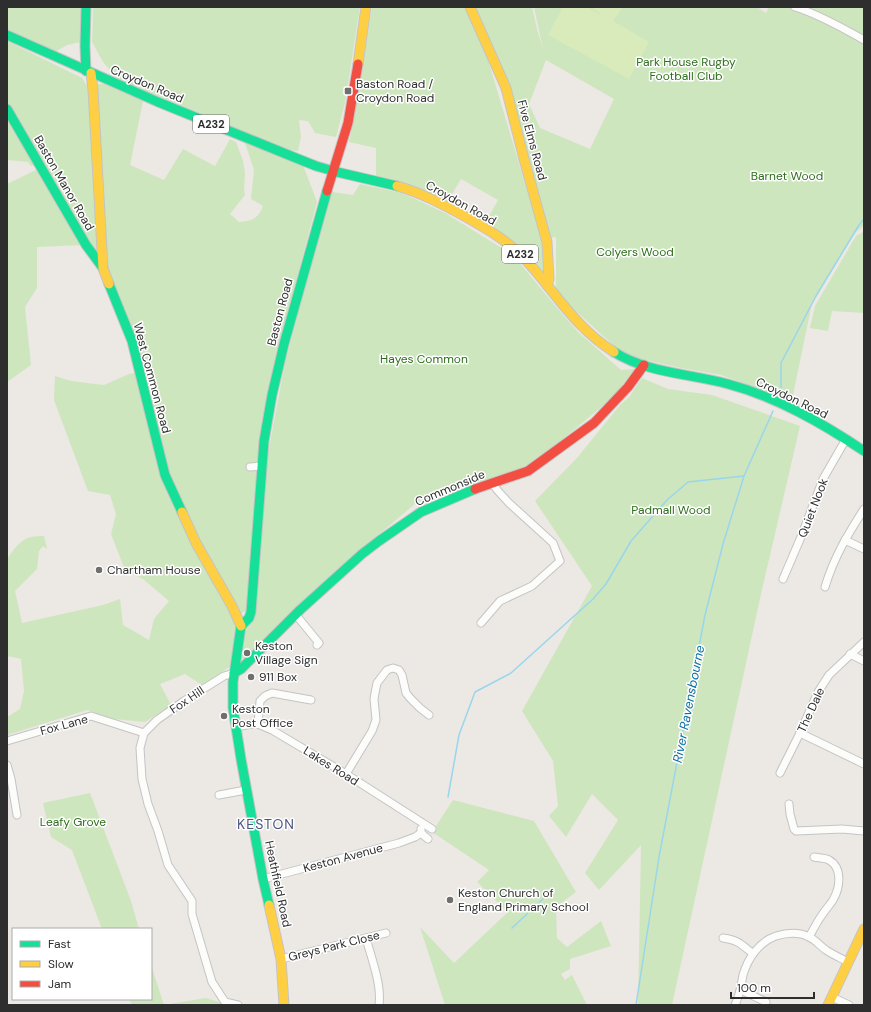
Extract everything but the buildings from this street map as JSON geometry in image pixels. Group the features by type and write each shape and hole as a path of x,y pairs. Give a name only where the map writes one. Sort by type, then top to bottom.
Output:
{"main road":[{"name":"West Common Road","path":"86,7 85,46 89,72 94,90 103,268 132,341 165,475 196,543 232,606 241,626"},
{"name":"Baston Road","path":"241,626 249,618 251,612 264,441 269,410 284,344 321,209 348,123 366,7"},
{"name":"Five Elms Road","path":"470,7 506,88 525,165 547,242 549,279 547,285"},
{"name":"Croydon Road","path":"7,35 240,137 333,171 406,188 439,202 476,223 510,245 527,261 574,318 616,353 644,365 727,383 758,393 798,412 864,451"},
{"name":"Baston Manor Road","path":"7,109 86,245 103,268"},
{"name":"Commonside","path":"234,673 241,670 300,610 362,554 380,540 421,512 478,488 528,471 594,423 628,387 644,365"},
{"name":"Heathfield Road","path":"241,626 232,686 233,702 246,790 263,879 281,959 284,1005"},
{"path":"237,655 243,661 254,656"},
{"path":"830,1001 864,929"}],"street":[{"path":"795,7 803,9 842,27 864,40"},
{"name":"Quiet Nook","path":"783,579 823,479 846,439"},
{"path":"250,467 262,466"},
{"path":"481,623 500,601 532,586 560,561 553,543 509,503 492,483"},
{"path":"825,587 830,570 845,540 864,509"},
{"path":"845,540 864,550"},
{"path":"296,615 319,643 317,645"},
{"name":"The Dale","path":"780,773 818,692 828,675 864,642"},
{"path":"850,654 864,660"},
{"path":"346,774 372,731 376,720 374,699 377,684 387,670 393,668 399,670 402,675 406,693 429,715"},
{"name":"Fox Hill","path":"144,733 157,720 184,700 224,676 234,673"},
{"path":"236,727 258,724 260,701 265,696 272,694 311,700"},
{"name":"Fox Lane","path":"7,741 90,716 144,733"},
{"name":"Lakes Road","path":"258,724 272,730 346,774 432,829"},
{"path":"144,733 140,748 142,778 148,804 168,865 192,901 192,914 212,982 225,1002 238,1005"},
{"path":"800,733 864,764"},
{"path":"7,765 17,815"},
{"path":"219,795 246,790"},
{"path":"789,804 790,814 794,829 796,831 842,829 864,831"},
{"path":"421,823 421,833 428,839"},
{"name":"Keston Avenue","path":"263,879 399,844 421,833"},
{"path":"809,937 835,896 839,879 837,868 830,860 814,857"},
{"name":"Greys Park Close","path":"281,959 386,933"},
{"path":"735,1005 752,953 765,941 782,934 795,933 809,937 829,952 848,962"},
{"path":"366,938 378,979 379,1005"},
{"path":"723,938 733,939 752,953"},
{"path":"741,990 766,1002"},
{"path":"830,1001 849,1005"}],"green space":[{"path":"7,7 82,7 81,42 67,45 55,52 7,30"},
{"path":"93,7 360,7 345,103 336,137 315,133 308,121 299,120 301,137 298,151 288,150 118,79 103,62 92,42"},
{"path":"372,7 466,7 485,50 543,243 546,280 483,227 498,200 461,179 446,204 376,176 376,148 349,142"},
{"path":"474,7 532,7 543,49 534,7 757,7 766,13 769,7 864,7 864,225 855,233 812,303 792,400 721,375 681,368 624,355 556,293 556,237 550,238 519,133","holes":["546,60 614,99 590,149 540,128 529,104"]},
{"path":"563,7 587,7 601,15 592,7 623,7 613,21 649,42 629,79 548,35"},
{"path":"7,41 82,78 89,89 103,268 7,102"},
{"path":"98,84 104,84 143,101 130,165 164,180 183,149 215,166 230,139 236,142 243,161 245,173 245,195 230,214 239,222 248,221 257,217 263,206 251,199 254,170 245,143 303,165 317,202 285,323 266,407 256,487 247,611 239,614 182,505 168,473 111,282 107,263 95,90"},
{"path":"7,115 36,164 31,166 28,162 7,160"},
{"path":"38,169 83,245 37,247 37,288 25,307 31,365 7,382 7,184"},
{"name":"Hayes Common","path":"360,184 401,193 413,198 445,213 513,255 578,332 621,370 635,369 612,398 528,468 417,502 348,561 245,659 242,659 240,655 244,629 250,624 253,616 268,453 285,363 326,206 332,192 353,195"},
{"path":"863,232 864,313 832,311 828,331 810,328 815,306 856,236"},
{"path":"136,373 161,477 225,600 236,626 231,666 202,685 185,674 160,684 171,705 145,722 114,719 87,710 7,735 7,717 20,709 24,691 21,659 7,656 7,559 23,540 36,536 44,536 47,549 43,546 39,551 37,569 15,591 22,623 103,605 120,599 123,625 149,640 154,619 169,601 143,579 125,570 111,534 116,514 110,495 88,491 54,400 55,376 71,381 104,385 129,374"},
{"name":"Padmall Wood","path":"642,378 668,389 712,395 800,426 761,594 672,1005 638,1005 641,845 599,890 585,873 618,820 592,794 566,837 549,816 558,806 553,761 522,711 592,586 535,501 577,458 620,405 629,397"},
{"name":"Leafy Grove","path":"90,793 131,901 139,928 102,928 72,850 51,837 43,803"},
{"path":"453,800 534,821 576,892 556,907 557,938 567,947 601,921 611,946 570,959 570,969 561,974 565,980 572,975 587,1005 445,1005 420,927 454,963 508,912 477,882 489,870 432,832"},
{"path":"152,968 164,1005 132,1005 130,1000 152,1000"},
{"path":"206,998 229,1005 164,1005"}],"waterway":[{"name":"River Ravensbourne","path":"781,392 781,363 816,296 864,219"},
{"name":"River Ravensbourne","path":"636,1005 659,857 705,615 723,544 744,476 773,411"},
{"path":"448,797 459,735 475,692 511,673 593,599 606,584 631,541 667,500 688,482 744,476"},
{"path":"531,910 543,899"},
{"path":"512,928 528,913"}],"traffic: fast":[{"path":"86,7 86,71"},
{"path":"7,35 158,102 316,166 397,186"},
{"path":"7,109 86,245 103,268"},
{"path":"241,626 249,618 251,612 264,441 272,395 284,344 327,191"},
{"path":"109,284 132,341 165,475 182,512"},
{"path":"614,352 627,359 655,369 728,384 764,396 799,412 864,451"},
{"path":"234,673 241,669 300,610 362,554 379,541 421,512 475,489"},
{"path":"241,626 233,682 233,708 241,759 269,905"}],"traffic: slow":[{"path":"358,64 366,7"},
{"path":"470,7 506,88 547,242 549,279 547,285"},
{"path":"91,73 103,268 109,284"},
{"path":"397,186 415,192 441,204 482,226 504,241 518,252 535,270 576,320 600,342 614,352"},
{"path":"182,512 196,543 232,606 241,626"},
{"path":"269,905 281,959 284,1005"},
{"path":"828,1005 864,929"}],"traffic: jam":[{"path":"327,191 348,123 358,64"},
{"path":"475,489 528,471 594,423 628,387 644,365"}],"place":[{"name":"Baston Road / Croydon Road","path":"348,91"},
{"name":"Chartham House","path":"99,570"},
{"name":"Keston Village Sign","path":"247,653"},
{"name":"911 Box","path":"251,677"},
{"name":"Keston Post Office","path":"224,716"},
{"name":"Keston Church of England Primary School","path":"450,900"}],"district":[{"name":"KESTON","path":"266,824"}],"park label":[{"name":"Park House Rugby Football Club","path":"686,69"},
{"name":"Barnet Wood","path":"787,176"},
{"name":"Colyers Wood","path":"635,252"}]}
